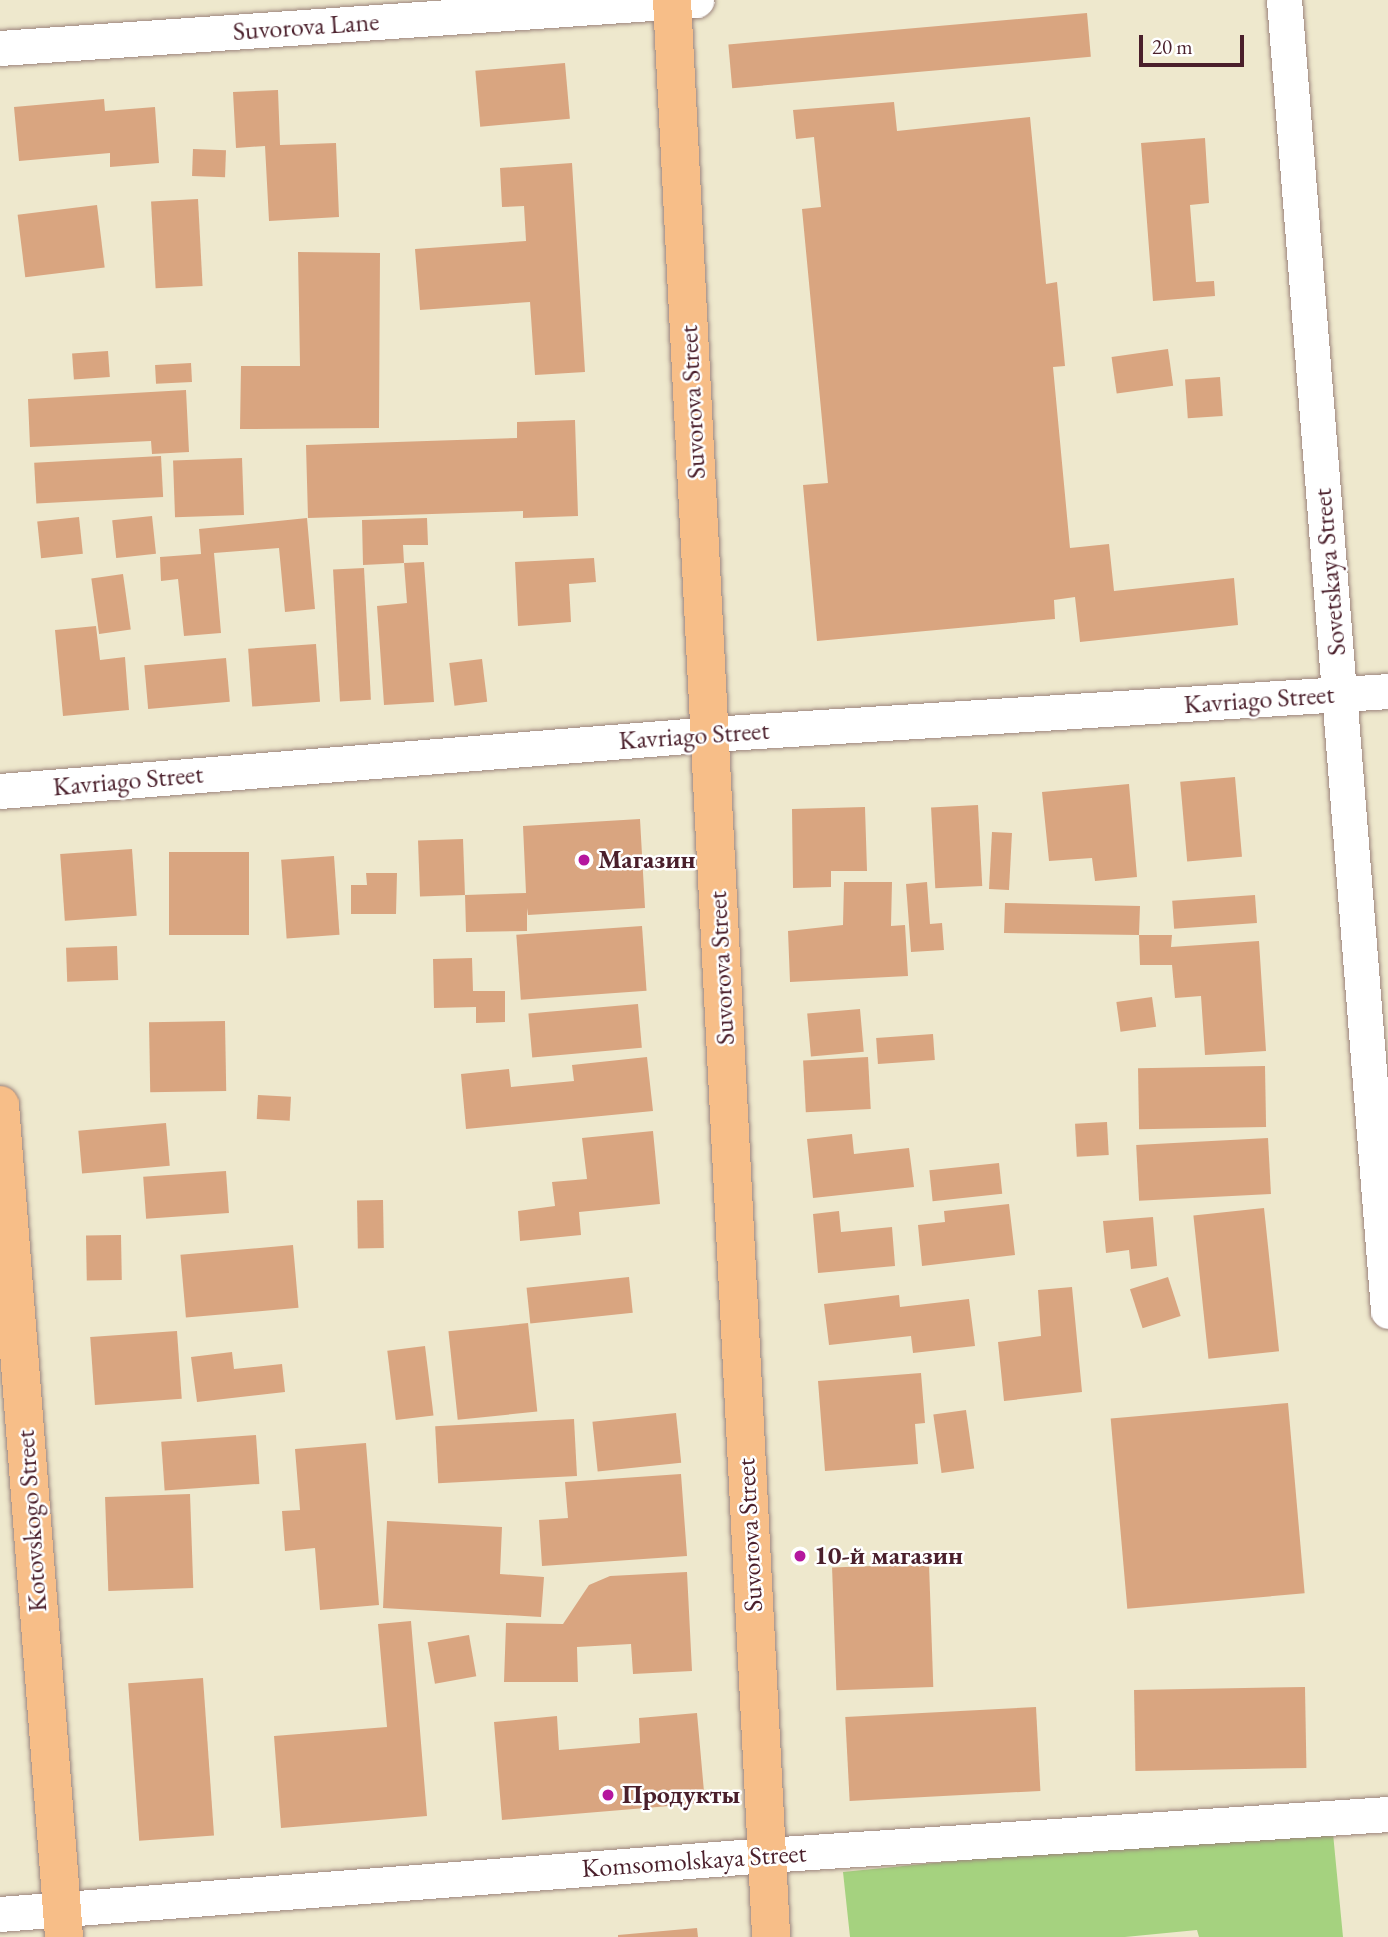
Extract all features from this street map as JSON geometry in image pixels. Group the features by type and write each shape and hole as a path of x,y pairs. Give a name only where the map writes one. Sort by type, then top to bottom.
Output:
{"main road":[{"name":"Suvorova Street","path":"680,1 711,734 771,1937"},
{"name":"Kotovskogo Street","path":"0,1105 63,1924"}],"street":[{"name":"Sovetskaya Street","path":"1284,0 1388,1311"},
{"name":"Suvorova Lane","path":"0,48 680,1"},
{"name":"Kavriago Street","path":"0,791 711,734 1388,691"},
{"name":"Komsomolskaya Street","path":"0,1913 63,1924 765,1854 1388,1814"}],"green space":[{"path":"1332,1823 1343,1937 1199,1937 1197,1930 1125,1937 850,1937 843,1872"}],"building":[{"path":"1087,13 1091,57 732,88 728,44"},
{"path":"565,63 570,119 480,127 475,71"},
{"path":"278,90 280,145 336,143 339,217 269,221 265,146 236,148 233,92"},
{"path":"104,99 105,111 155,107 159,163 110,167 110,153 19,161 14,107"},
{"path":"894,102 897,131 1030,117 1046,284 1057,282 1065,366 1053,367 1070,548 1109,544 1114,591 1234,578 1238,625 1080,642 1075,597 1054,600 1055,619 817,641 803,485 828,483 802,209 821,207 814,137 796,139 793,110"},
{"path":"1205,138 1209,203 1190,205 1196,282 1214,281 1215,296 1153,301 1141,143"},
{"path":"193,149 226,150 225,177 192,176"},
{"path":"572,163 585,372 535,375 530,302 420,310 415,249 526,241 524,206 502,207 500,168"},
{"path":"198,199 203,286 156,288 151,201"},
{"path":"97,205 105,268 25,277 18,215"},
{"path":"298,252 380,253 379,428 240,429 241,366 300,366"},
{"path":"1168,349 1173,386 1117,394 1112,357"},
{"path":"108,351 110,377 74,379 72,354"},
{"path":"191,363 192,382 156,384 155,365"},
{"path":"1220,377 1223,416 1188,418 1185,379"},
{"path":"186,390 189,452 152,454 151,441 30,447 28,399"},
{"path":"575,420 578,516 523,518 523,511 308,518 306,445 517,438 517,422"},
{"path":"161,456 163,497 36,504 34,463"},
{"path":"242,458 244,515 175,517 173,460"},
{"path":"152,516 156,554 116,558 112,520"},
{"path":"79,517 83,554 41,558 37,521"},
{"path":"307,518 315,609 285,612 279,548 214,553 221,633 184,636 178,579 161,581 160,557 201,554 199,529"},
{"path":"427,518 428,545 403,545 404,563 363,565 362,520"},
{"path":"594,558 596,582 569,584 571,622 518,626 515,562"},
{"path":"424,562 434,702 384,705 377,606 407,603 404,563"},
{"path":"364,568 371,700 340,701 333,570"},
{"path":"123,574 131,629 99,634 91,578"},
{"path":"96,626 100,660 125,657 129,710 63,716 55,630"},
{"path":"316,644 320,702 252,707 248,649"},
{"path":"226,658 230,702 148,709 144,665"},
{"path":"482,659 487,702 454,706 449,663"},
{"path":"1235,777 1242,857 1187,861 1180,782"},
{"path":"1129,784 1137,877 1095,881 1092,858 1049,861 1042,792"},
{"path":"978,805 982,886 935,888 931,807"},
{"path":"865,807 867,871 831,871 831,887 793,888 792,809"},
{"name":"Магазин","path":"640,819 645,908 528,915 527,908 527,931 466,932 465,895 526,893 523,826"},
{"path":"992,832 1012,833 1009,890 989,889"},
{"path":"463,839 465,895 420,897 418,841"},
{"path":"132,849 137,916 65,921 60,854"},
{"path":"169,852 249,852 249,935 169,935"},
{"path":"334,856 340,935 287,939 281,860"},
{"path":"366,873 397,873 396,914 351,914 351,885 367,885"},
{"path":"844,882 892,882 891,926 905,925 908,976 790,982 788,931 843,925"},
{"path":"927,882 930,924 942,923 944,950 911,952 906,884"},
{"path":"1255,895 1257,923 1174,929 1172,901"},
{"path":"1005,903 1140,906 1139,935 1004,933"},
{"path":"642,926 647,991 521,1000 516,935"},
{"path":"1139,935 1172,935 1171,947 1259,941 1266,1051 1205,1055 1201,996 1175,998 1172,965 1140,965"},
{"path":"117,946 118,980 67,982 66,948"},
{"path":"472,958 473,991 505,991 505,1022 476,1023 476,1007 434,1008 433,959"},
{"path":"1152,997 1156,1027 1121,1032 1116,1002"},
{"path":"638,1004 642,1048 532,1057 528,1014"},
{"path":"860,1009 864,1052 811,1056 807,1014"},
{"path":"225,1021 226,1091 150,1092 149,1022"},
{"path":"933,1034 935,1060 878,1064 876,1038"},
{"path":"647,1057 653,1111 466,1129 461,1074 509,1069 511,1087 574,1081 572,1065"},
{"path":"868,1057 871,1109 806,1112 803,1060"},
{"path":"1265,1066 1266,1127 1139,1129 1138,1068"},
{"path":"258,1095 291,1097 290,1121 257,1119"},
{"path":"1107,1122 1109,1155 1077,1157 1075,1124"},
{"path":"166,1123 170,1166 82,1174 78,1131"},
{"path":"653,1131 660,1204 579,1212 581,1235 520,1241 518,1211 555,1206 552,1182 587,1179 582,1138"},
{"path":"852,1134 854,1154 909,1148 914,1187 813,1198 807,1139"},
{"path":"1268,1138 1271,1194 1139,1201 1136,1145"},
{"path":"999,1163 1002,1194 933,1201 929,1170"},
{"path":"226,1171 229,1213 146,1219 143,1177"},
{"path":"357,1200 383,1200 384,1248 358,1248"},
{"path":"1009,1204 1015,1255 922,1266 918,1225 945,1222 944,1211"},
{"path":"1264,1208 1279,1351 1208,1359 1193,1215"},
{"path":"839,1211 841,1232 892,1227 895,1266 818,1273 813,1214"},
{"path":"1153,1217 1157,1266 1131,1269 1129,1250 1106,1253 1103,1221"},
{"path":"121,1235 122,1280 87,1281 86,1236"},
{"path":"293,1245 298,1308 186,1318 180,1255"},
{"path":"629,1277 633,1313 530,1324 527,1288"},
{"path":"1168,1277 1181,1316 1143,1328 1130,1289"},
{"path":"1072,1287 1082,1392 1004,1401 998,1342 1041,1336 1038,1290"},
{"path":"899,1295 900,1307 969,1299 975,1346 913,1353 911,1336 829,1345 824,1304"},
{"path":"528,1323 537,1412 458,1420 448,1331"},
{"path":"177,1331 182,1399 95,1405 90,1337"},
{"path":"425,1346 434,1415 396,1420 387,1351"},
{"path":"232,1352 234,1369 282,1364 285,1392 197,1402 191,1357"},
{"path":"921,1373 925,1423 915,1424 918,1464 825,1471 818,1381"},
{"path":"1288,1403 1305,1593 1127,1609 1111,1419"},
{"path":"966,1410 974,1468 942,1473 933,1415"},
{"path":"676,1413 681,1463 598,1472 592,1422"},
{"path":"574,1419 577,1476 438,1483 435,1426"},
{"path":"256,1435 259,1484 165,1491 161,1442"},
{"path":"366,1443 379,1605 320,1610 315,1548 285,1551 282,1511 300,1510 295,1449"},
{"path":"681,1474 687,1556 542,1566 539,1520 568,1518 565,1482"},
{"path":"190,1494 193,1588 108,1591 105,1497"},
{"path":"387,1521 502,1527 500,1574 544,1577 541,1617 383,1608"},
{"path":"929,1564 933,1687 836,1690 832,1567"},
{"path":"687,1572 692,1671 633,1674 631,1644 577,1647 578,1682 504,1682 506,1623 563,1624 589,1585 610,1576"},
{"path":"411,1621 427,1816 281,1828 274,1736 387,1727 378,1624"},
{"path":"469,1635 476,1676 435,1684 428,1642"},
{"path":"203,1678 214,1836 139,1841 128,1683"},
{"path":"1305,1687 1306,1768 1135,1771 1134,1690"},
{"path":"1036,1707 1040,1791 850,1801 845,1717"},
{"path":"697,1713 705,1803 502,1820 494,1722 557,1716 559,1750 640,1743 639,1718"},
{"path":"697,1928 698,1937 618,1937 618,1935"}],"place":[{"name":"Магазин","path":"584,860"},
{"name":"10-й магазин","path":"800,1556"},
{"name":"Продукты","path":"608,1795"}]}
